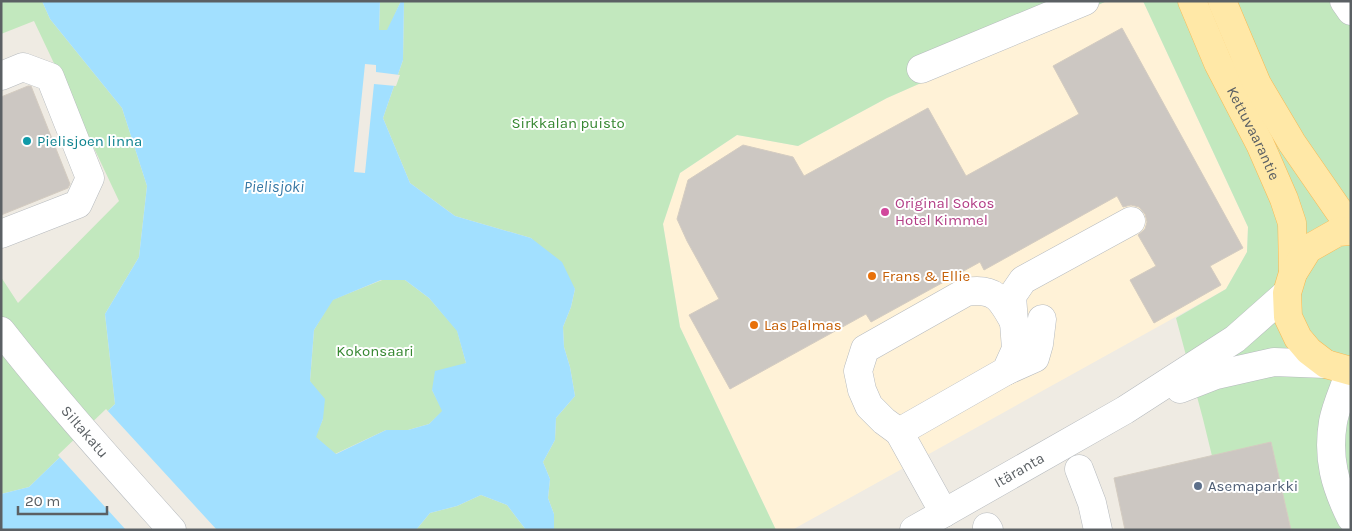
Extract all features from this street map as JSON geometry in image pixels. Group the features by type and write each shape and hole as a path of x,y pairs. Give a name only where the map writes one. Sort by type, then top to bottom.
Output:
{"main road":[{"name":"Kettuvaarantie","path":"1192,1 1218,63 1260,144 1292,223 1288,317 1298,338 1308,351 1342,368"},
{"name":"Kettuvaarantie","path":"1222,1 1258,84 1292,143 1339,211 1351,220"},
{"path":"1290,283 1308,249 1338,232 1351,231"}],"street":[{"path":"921,69 1085,1"},
{"path":"1344,1 1351,11"},
{"path":"1,76 23,67 50,77 90,178 78,204 1,234"},
{"path":"1006,371 1016,350 1012,296 1023,280 1131,222"},
{"name":"Itäranta","path":"914,530 1125,410 1235,338 1290,283"},
{"path":"944,513 899,432 884,421 869,406 862,390 858,372 865,349 966,292 979,290 990,293 998,298 1015,324"},
{"path":"899,432 1006,371 1035,358 1042,320"},
{"name":"Siltakatu","path":"1,331 75,421 172,530"},
{"name":"Itäranta","path":"1125,410 1216,375 1274,362 1342,368"},
{"path":"1342,368 1333,421 1331,447 1333,469 1340,497 1351,518"},
{"path":"1079,468 1092,503 1098,530"}],"shaded area":[{"path":"1107,1 1143,1 1248,227 1247,252 1226,289 792,530 776,530 680,327 663,224 680,173 737,135 798,146 887,98"}],"green space":[{"path":"1,1 42,1 50,19 122,108 147,186 139,257 105,314 115,404 29,487 1,494 1,277 18,303 119,201 34,21 1,34"},
{"path":"380,1 401,1 388,30 379,30"},
{"name":"Sirkkalan puisto","path":"404,1 1107,1 887,98 798,146 737,135 680,173 663,224 680,327 776,530 554,530 554,514 548,498 550,479 543,462 555,440 556,418 575,396 564,347 563,327 571,307 575,289 531,238 455,216 410,183 383,118 403,60"},
{"path":"1143,1 1351,1 1351,530 1291,530 1271,443 1212,456 1176,318 1226,289 1247,252 1248,227"},
{"name":"Kokonsaari","path":"382,280 405,280 429,298 457,330 466,363 432,390 443,411 429,424 408,430 386,430 335,454 315,437 323,419 310,381 314,330 332,300"},
{"path":"481,495 507,505 526,530 416,530 430,513 457,506"}],"water":[{"name":"Pielisjoki","path":"42,1 380,1 379,30 387,30 401,1 404,1 403,60 383,118 410,183 455,216 531,238 562,262 575,289 571,307 563,327 564,347 575,396 556,418 555,440 543,462 550,479 548,498 554,514 554,530 526,530 507,505 481,495 457,506 430,513 416,530 1,530 1,494 29,487 115,404 105,314 139,257 147,186 122,108 50,19","holes":["381,280 405,280 429,298 457,331 466,363 435,371 432,390 442,411 429,424 408,430 386,430 336,454 316,437 323,419 325,399 310,381 314,330 333,300"]}],"pier":[{"path":"365,64 376,65 376,72 400,75 396,86 374,84 365,173 354,172"},
{"path":"106,409 217,530 126,530 58,455"}],"building":[{"name":"Original Sokos Hotel Kimmel","path":"1122,28 1243,248 1210,266 1221,285 1154,323 1130,280 1156,266 1138,235 1145,229 1147,222 1145,214 1139,207 1131,205 1123,207 1117,196 984,270 980,262 871,322 866,314 730,389 689,315 719,299 677,219 688,180 743,145 793,157 804,176 928,108 966,176 1079,114 1053,66"},
{"name":"Pielisjoen linna","path":"31,86 70,184 68,188 1,215 1,97"},
{"name":"Asemaparkki","path":"1271,442 1291,530 1125,530 1114,478"}],"place":[{"name":"Pielisjoen linna","path":"27,141"},
{"name":"Original Sokos Hotel Kimmel","path":"885,212"},
{"name":"Frans & Ellie","path":"872,276"},
{"name":"Las Palmas","path":"754,325"},
{"name":"Asemaparkki","path":"1198,486"}]}
